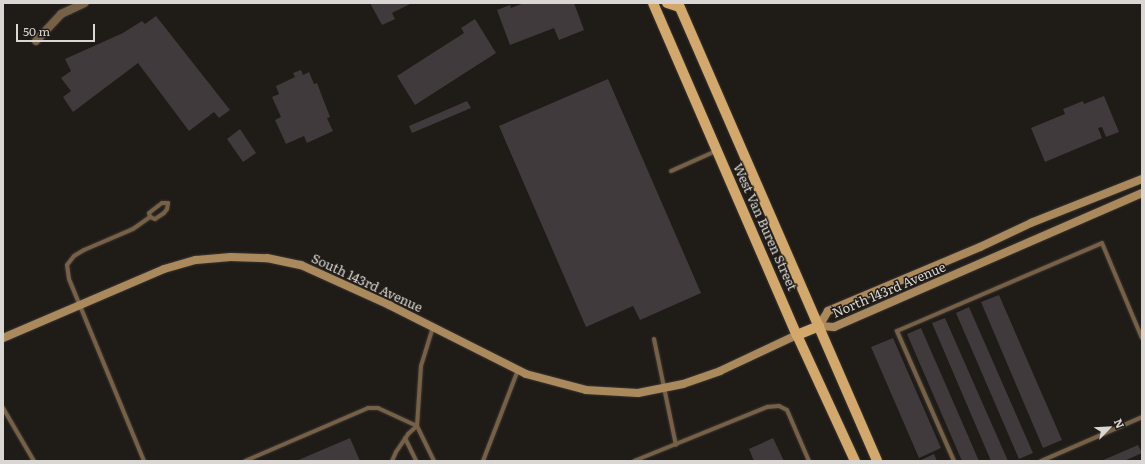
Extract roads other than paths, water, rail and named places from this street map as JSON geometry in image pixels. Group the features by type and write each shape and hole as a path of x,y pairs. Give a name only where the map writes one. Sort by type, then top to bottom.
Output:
{"main road":[{"name":"West Van Buren Street","path":"653,3 798,335 855,461"},
{"path":"667,3 680,5"},
{"name":"West Van Buren Street","path":"680,5 878,461"},
{"path":"798,335 819,326"}],"street":[{"path":"36,41 61,14 85,3"},
{"name":"North 143rd Avenue","path":"1142,179 1031,223 980,247 828,312 819,326 834,327 1142,193"},
{"name":"South 143rd Avenue","path":"3,338 164,268 196,260 231,257 267,258 301,265 433,327 519,370 546,380 586,390 638,393 665,388 702,378 798,335"}],"lane":[{"path":"670,171 717,151"},
{"path":"144,461 79,305 69,279 67,265 74,256 99,242 133,229 150,217 149,213 162,203 168,203 167,209 164,213 155,219 150,217"},
{"path":"954,461 897,331 1102,243 1142,338"},
{"path":"433,327 421,366 418,426 434,461"},
{"path":"654,339 676,445"},
{"path":"483,461 519,370"},
{"path":"634,461 767,407 779,406 787,410 809,461"},
{"path":"3,408 34,461"},
{"path":"245,461 368,408 378,408 418,426"},
{"path":"1041,461 1142,417"},
{"path":"392,461 406,438 418,426"},
{"path":"406,438 416,461"}]}
